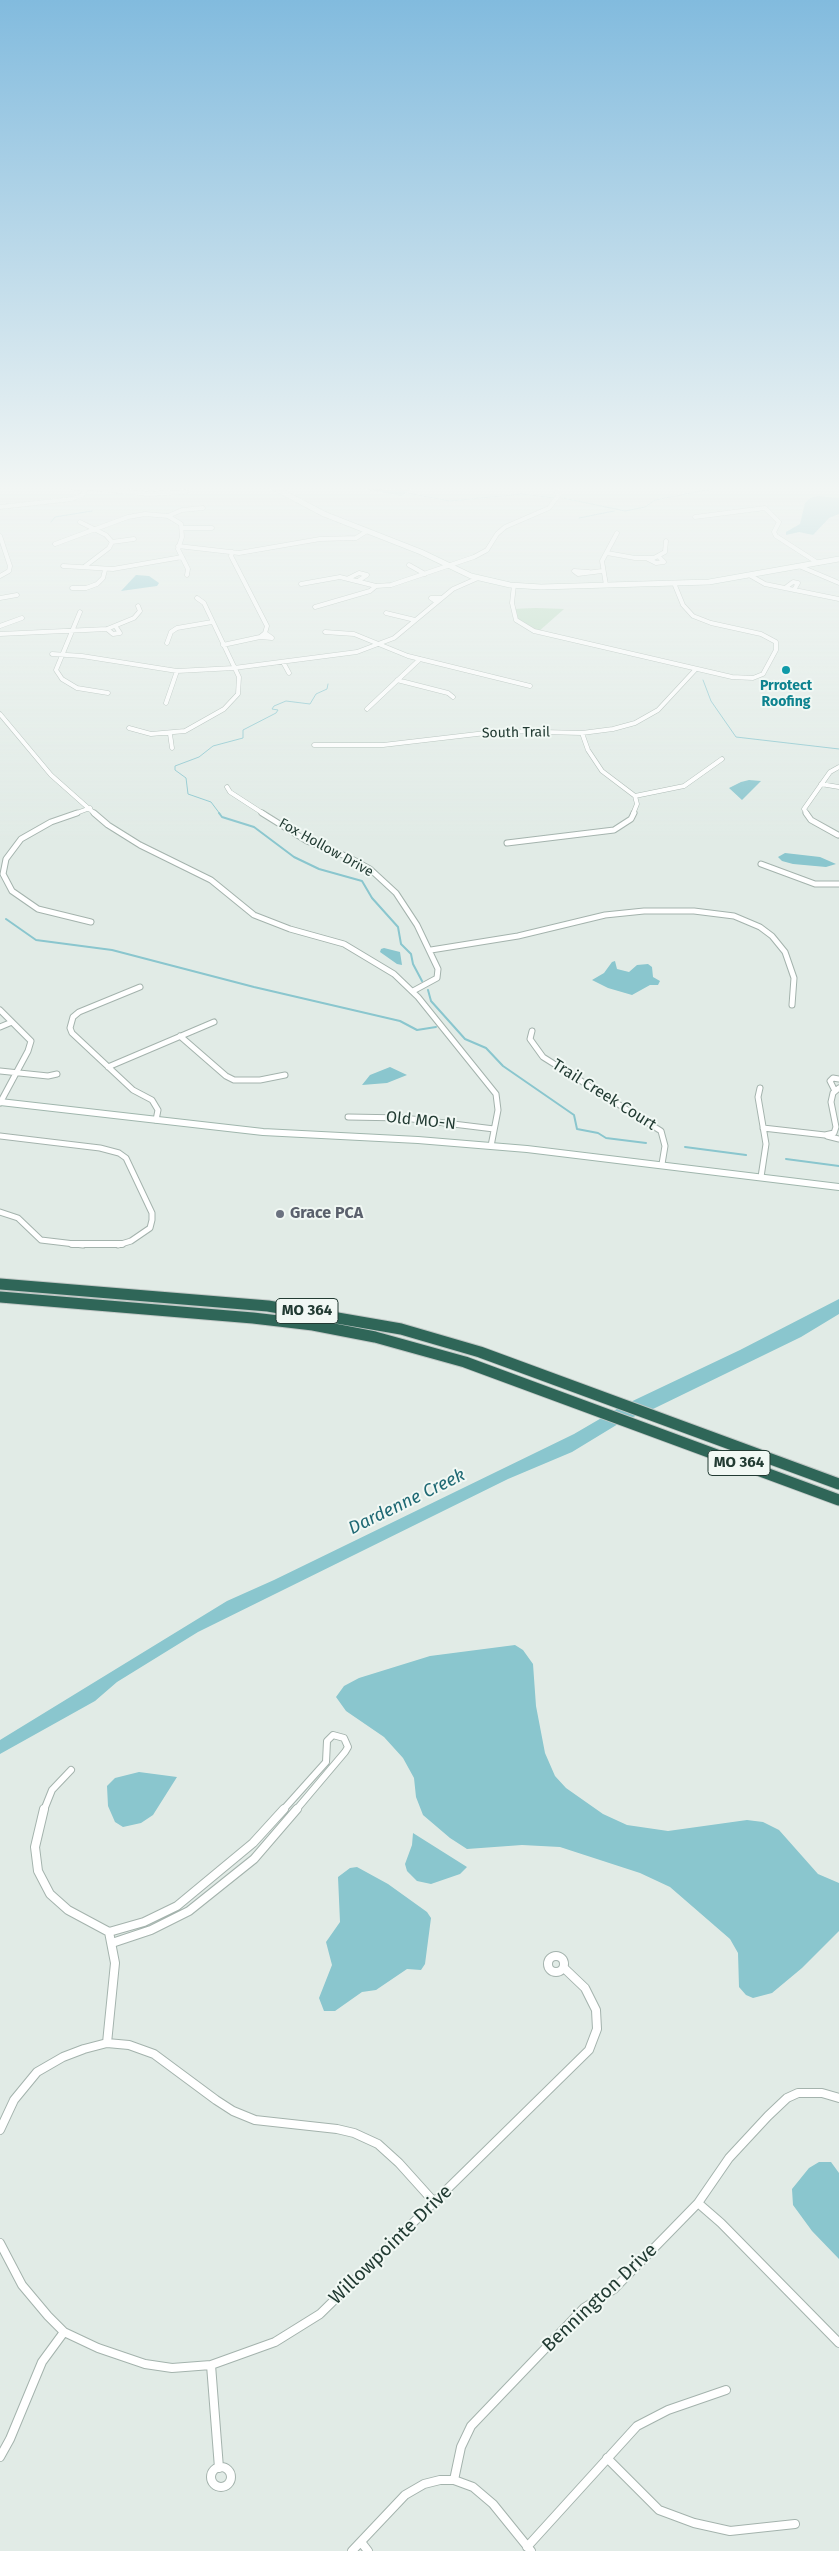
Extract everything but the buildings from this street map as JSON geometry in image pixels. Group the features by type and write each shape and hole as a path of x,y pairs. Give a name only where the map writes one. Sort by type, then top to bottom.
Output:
{"highway":[{"name":"MO 364","path":"0,1284 238,1303 342,1317 401,1329 460,1346 839,1484"},
{"name":"MO 364","path":"0,1297 253,1318 335,1329 444,1356 839,1500"}],"main road":[{"path":"0,1102 263,1132 491,1146 662,1164 839,1187"}],"street":[{"path":"129,728 150,734 170,734 191,729 230,704 240,688 234,668 204,604"},
{"path":"255,604 266,626 265,633 260,638"},
{"path":"315,607 325,604"},
{"path":"52,654 177,671 234,668 283,662 356,652 382,645 394,638 434,604"},
{"path":"512,604 516,620 534,631 738,678 759,676 765,671 776,650 776,642 761,634 711,623 693,616 683,604"},
{"path":"0,634 107,629 129,622 138,614 140,609 138,606"},
{"path":"80,612 56,670 62,679 77,688 108,693"},
{"path":"386,614 415,620"},
{"path":"0,626 22,618"},
{"path":"167,643 171,632 177,628 212,622"},
{"path":"107,629 113,634 120,633 116,627"},
{"path":"325,632 354,634 420,659 530,686"},
{"path":"223,645 260,638 272,638 265,633"},
{"path":"366,708 420,659"},
{"path":"283,662 288,673"},
{"name":"South Trail","path":"314,745 383,745 503,731 582,733 625,726 652,714 663,706 696,669"},
{"path":"166,702 177,671"},
{"path":"397,680 448,693 453,697"},
{"path":"0,714 45,768 108,825 140,845 211,880 254,915 290,929 331,940 367,956 394,974 413,991 487,1080 496,1094 498,1110 491,1146"},
{"path":"507,843 590,835 614,830 631,819 637,804 635,796 602,770 588,750 582,733"},
{"path":"170,734 172,748"},
{"path":"635,796 659,793 684,786 722,759"},
{"path":"838,836 810,820 805,813 806,804 830,772 839,767"},
{"path":"821,784 839,787"},
{"name":"Fox Hollow Drive","path":"227,787 230,792 307,841 348,856 370,869 396,894 431,950 438,969 437,978 413,991"},
{"path":"90,808 51,822 21,839 6,859 3,874 12,891 38,909 91,922"},
{"path":"761,864 815,884 839,884"},
{"path":"431,950 518,936 605,915 644,911 694,910 734,916 760,927 772,936 785,952 794,978 792,1005"},
{"path":"140,987 79,1012 72,1020 72,1033 133,1090 152,1100 158,1110 156,1120"},
{"path":"0,1010 31,1041 0,1102"},
{"path":"0,1027 12,1022"},
{"path":"108,1067 214,1022"},
{"name":"Trail Creek Court","path":"532,1031 530,1039 543,1057 661,1131 665,1146 662,1164"},
{"path":"180,1036 226,1076 234,1080 244,1081 285,1075"},
{"path":"0,1071 48,1076 57,1074"},
{"path":"825,1135 834,1133 838,1128 831,1102 837,1090 830,1081 833,1078 839,1079"},
{"path":"760,1088 758,1097 765,1154 761,1177"},
{"name":"Old MO-N","path":"348,1117 404,1118 494,1129"},
{"path":"763,1128 825,1135 839,1139"},
{"path":"0,1136 100,1148 120,1153 126,1158 152,1213 152,1220 150,1228 131,1241 117,1245 85,1245 41,1240 18,1218 0,1212"},
{"path":"71,1770 52,1790 40,1820 35,1847 38,1872 50,1894 68,1910 109,1932 144,1922 177,1906 222,1871 253,1843 326,1762 327,1741 333,1735 344,1738 348,1747 346,1752 254,1858 189,1911 151,1930 112,1943"},
{"path":"107,2043 115,1963 109,1932"},
{"name":"Willowpointe Drive","path":"64,2332 98,2348 145,2364 172,2368 211,2365 259,2350 320,2314 580,2061 593,2044 597,2029 596,2010 585,1988 564,1968"},
{"path":"0,2130 14,2100 37,2072 63,2057 107,2043 129,2045 154,2054 216,2100 233,2111 255,2120 337,2129 362,2136 378,2144 399,2163 435,2202"},
{"name":"Bennington Drive","path":"454,2480 461,2447 471,2426 584,2308 614,2290 698,2203 729,2158 787,2098 798,2093 810,2092 839,2098"},
{"path":"698,2203 721,2223 839,2343"},
{"path":"0,2243 22,2285 64,2332 42,2362 29,2389 10,2439 0,2457"},
{"path":"211,2365 219,2468"},
{"path":"352,2551 414,2488 440,2480 454,2480 473,2487 493,2504 529,2549 607,2458 638,2426 668,2410 726,2390"},
{"path":"607,2458 659,2510 694,2523 730,2531 795,2524"},
{"path":"361,2542 368,2551"}],"green space":[{"path":"513,609 564,609 538,632 517,620"}],"water":[{"path":"749,780 761,781 742,800 729,788 741,782"},
{"path":"785,853 820,857 836,864 826,867 793,864 782,861 778,857"},
{"path":"384,948 400,952 402,965 397,964 380,952"},
{"path":"615,961 617,969 629,972 637,965 648,964 652,967 653,977 660,981 658,985 650,985 632,995 608,988 592,980 604,973 612,962"},
{"path":"390,1067 407,1075 387,1083 362,1085 370,1075"},
{"path":"839,1299 839,1314 801,1337 653,1409 623,1421 572,1452 508,1479 198,1632 117,1682 95,1701 0,1754 0,1740 227,1601 574,1434 622,1406 740,1350"},
{"path":"515,1645 523,1650 533,1664 536,1706 545,1753 555,1776 566,1788 603,1814 627,1825 668,1831 747,1820 763,1822 779,1830 818,1874 839,1883 839,1931 802,1968 772,1993 753,1998 746,1995 739,1987 738,1953 730,1939 670,1887 640,1873 560,1847 522,1845 467,1849 450,1838 423,1815 416,1797 414,1778 403,1758 384,1737 346,1711 336,1697 344,1686 359,1678 430,1656"},
{"path":"139,1772 177,1777 153,1815 141,1823 123,1827 115,1822 108,1806 107,1786 115,1778"},
{"path":"413,1833 467,1867 460,1874 431,1884 417,1881 407,1871 405,1864 412,1845"},
{"path":"357,1867 388,1884 427,1912 431,1918 425,1964 421,1970 407,1969 376,1990 362,1992 335,2011 324,2011 319,1998 332,1965 326,1942 340,1922 338,1877 350,1868"},
{"path":"819,2162 831,2162 839,2173 839,2259 812,2231 793,2205 792,2189 809,2168"}],"waterway":[{"path":"703,680 711,701 736,737 839,749"},
{"path":"220,814 211,802 188,794 186,778 175,770 175,766 199,757 213,746 243,738 243,730 276,713 278,710 272,709 274,706 286,701 310,704 316,694 327,689 328,684"},
{"path":"219,813 222,817 254,827 294,857 319,869 362,881 372,898 398,927 401,944 411,954 413,964 422,981"},
{"path":"6,919 36,940 112,950 254,987 400,1021 417,1030 436,1027"},
{"path":"428,990 431,1001 465,1039 486,1048 503,1066 574,1115 577,1129 598,1133 606,1138 646,1143"},
{"path":"685,1147 746,1155"},
{"path":"786,1159 839,1166"}],"place":[{"name":"Prrotect Roofing","path":"786,670"},
{"name":"Grace PCA","path":"280,1214"}],"water label":[{"name":"Dardenne Creek","path":"407,1502"}]}
